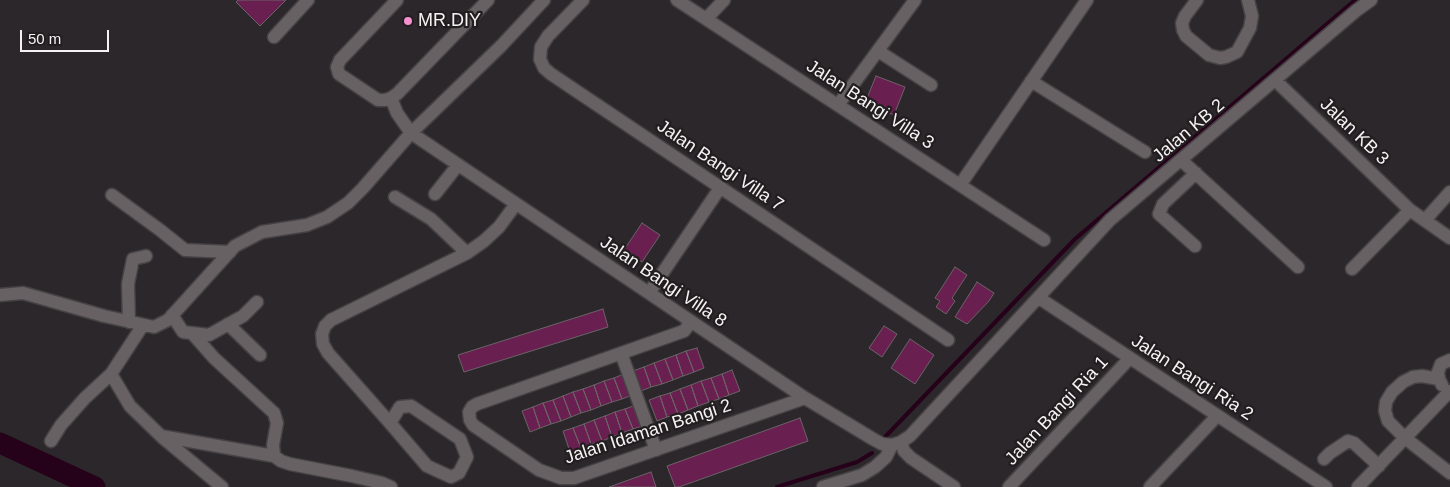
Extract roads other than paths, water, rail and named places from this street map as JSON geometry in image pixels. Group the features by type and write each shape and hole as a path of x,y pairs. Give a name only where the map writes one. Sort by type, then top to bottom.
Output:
{"street":[{"path":"274,37 308,0"},
{"path":"397,0 340,60 338,67 340,74 385,99 411,133"},
{"path":"385,99 397,94 488,0"},
{"path":"181,326 235,246 262,232 307,225 327,217 348,203 411,133 501,46 544,0"},
{"name":"Jalan Bangi Villa 7","path":"584,0 548,36 541,47 540,59 544,68 948,340"},
{"name":"Jalan Bangi Villa 3","path":"676,0 1044,240"},
{"path":"706,19 724,0"},
{"path":"838,105 915,0"},
{"path":"960,185 1087,0"},
{"path":"1197,0 1182,23 1186,36 1209,56 1226,58 1237,52 1250,28 1252,16 1248,0"},
{"name":"Jalan KB 2","path":"824,487 862,475 875,467 897,443 910,436 1110,220 1371,0"},
{"path":"878,51 931,85"},
{"name":"Jalan KB 3","path":"1275,80 1410,210 1450,238"},
{"path":"1031,81 1145,152"},
{"name":"Jalan Bangi Villa 8","path":"411,133 805,398 882,444 897,443"},
{"path":"1182,160 1298,268"},
{"path":"435,194 458,165"},
{"path":"1195,246 1160,214 1163,204 1196,173"},
{"path":"649,293 720,188"},
{"path":"1425,220 1450,192"},
{"path":"112,195 185,250 230,252"},
{"path":"395,197 431,219 467,253"},
{"path":"390,423 400,407 411,406 460,440 467,457 459,473 451,477 427,466 328,353 322,344 322,334 325,326 331,320 467,253 484,241 499,226 516,204"},
{"path":"1352,269 1410,210"},
{"path":"130,322 128,284 133,259 146,256"},
{"path":"0,295 23,293 104,316 154,327 168,320 209,335 243,316 257,302"},
{"name":"Jalan Bangi Ria 2","path":"1039,298 1326,487"},
{"path":"656,450 621,353 684,331 691,322"},
{"path":"228,324 260,355"},
{"path":"51,441 61,425 85,398 111,374 143,325"},
{"path":"181,326 274,413 277,424 273,445 274,456"},
{"name":"Jalan Idaman Bangi 2","path":"621,353 477,404 469,412 470,420 474,425 539,470 561,478 574,478 805,398"},
{"name":"Jalan Bangi Ria 1","path":"1009,487 1130,358"},
{"path":"1358,487 1449,392 1439,379 1438,372 1441,364 1450,360"},
{"path":"111,374 130,406 161,436 222,487"},
{"path":"1439,379 1422,376 1413,377 1404,382 1392,392 1386,402 1385,411 1388,421 1405,438 1450,473"},
{"path":"1150,487 1217,416"},
{"path":"161,436 274,456 290,464 352,476 382,483 390,487"},
{"path":"1324,459 1348,442 1354,443 1379,466"},
{"path":"897,443 911,458 954,487"}],"waterway":[{"path":"885,437 1075,239 1355,0"},
{"path":"0,443 95,487"},
{"path":"777,487 857,462 872,453"}],"place":[{"name":"MR.DIY","path":"408,21"}]}
